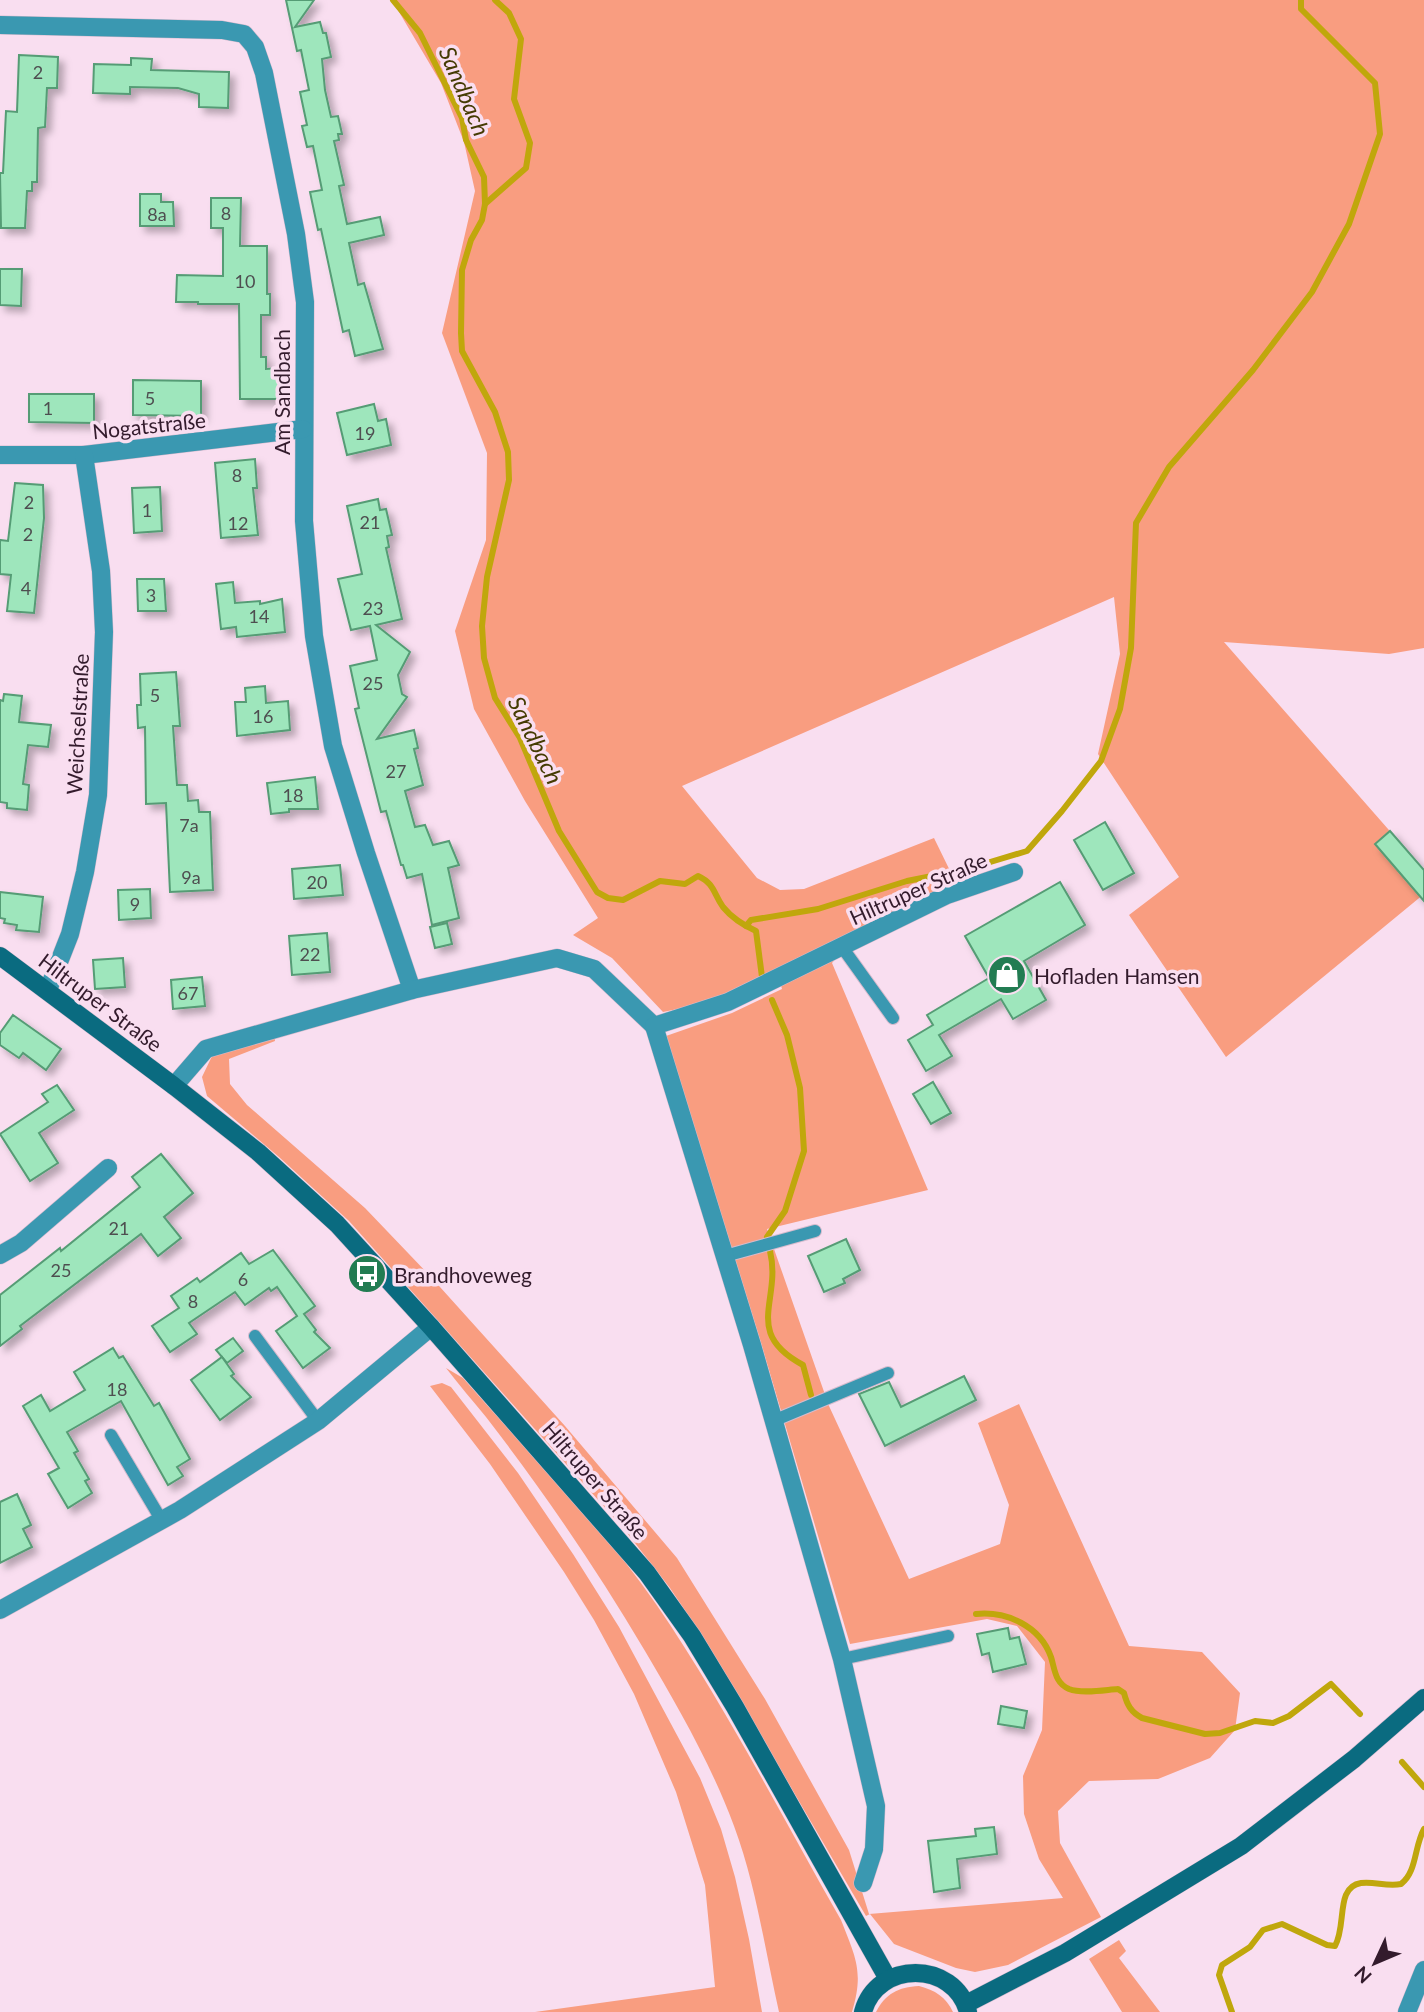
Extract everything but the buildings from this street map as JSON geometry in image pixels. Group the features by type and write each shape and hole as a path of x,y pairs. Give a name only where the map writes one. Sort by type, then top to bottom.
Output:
{"street":[{"name":"Am Sandbach","path":"0,25 222,30 244,34 255,47 267,87 300,261 305,302 304,521 314,636 333,746 412,990"},
{"name":"Nogatstraße","path":"0,455 84,455 303,429"},
{"name":"Weichselstraße","path":"48,990 70,934 85,872 98,795 104,632 101,571 84,455"},
{"name":"Hiltruper Straße","path":"653,1026 728,1002 947,895 1014,872"},
{"name":"Hiltruper Straße","path":"0,956 174,1086 258,1152 315,1203 431,1327 647,1573 692,1636 888,1979"},
{"path":"174,1086 206,1049 412,990 556,958 594,969 653,1026 725,1256 842,1659 876,1806 874,1849 863,1883"},
{"path":"0,1255 21,1242 108,1168"},
{"path":"1,1608 162,1521 318,1421 431,1327"},
{"path":"863,2012 873,1992 888,1979 907,1973 929,1973 945,1980 958,1992 967,2008 1065,1953 1241,1846 1354,1759 1424,1698"},
{"path":"1407,2012 1424,1970"}],"lane":[{"name":"Hiltruper Straße","path":"842,947 893,1018"},
{"path":"725,1256 815,1231"},
{"path":"255,1336 318,1421"},
{"path":"773,1421 888,1373"},
{"path":"111,1434 162,1521"},
{"path":"842,1659 948,1636"}],"shaded area":[{"path":"392,0 1424,0 1424,648 1389,654 1224,642 1424,870 1424,894 1226,1057 1129,915 1179,877 1098,754 1120,654 1114,597 682,786 757,878 780,890 804,889 934,838 956,883 862,927 832,963 928,1190 767,1229 829,1406 909,1579 1000,1544 1009,1505 978,1423 1019,1404 1129,1646 1202,1652 1240,1693 1235,1730 1210,1758 1158,1779 1089,1781 1058,1811 1060,1843 1101,1917 1008,1965 975,1972 956,1968 894,1944 870,1914 866,1916 706,1642 670,1588 624,1529 349,1221 207,1096 202,1077 213,1054 274,1033 275,1041 229,1059 230,1084 247,1105 365,1208 431,1277 565,1426 677,1558 765,1699 849,1850 869,1914 1063,1898 1039,1859 1024,1814 1023,1776 1042,1730 1045,1662 1017,1626 987,1619 850,1644 666,1036 732,1013 782,989 778,975 727,999 663,1012 612,958 573,935 598,918 525,801 474,709 455,631 486,540 487,453 442,333 475,191 464,142 441,83"},
{"path":"446,1368 463,1378 587,1516 634,1574 681,1642 729,1721 841,1920 857,1965 856,1998 852,2012 779,2012 742,1848 715,1780 693,1736 627,1621 569,1532 508,1445"},
{"path":"442,1383 451,1387 518,1473 573,1554 619,1627 700,1778 721,1829 735,1877 762,2012 535,2012 715,1987 705,1885 676,1792 634,1694 594,1620 564,1572 490,1464 430,1386"},
{"path":"1119,1940 1126,1951 1119,1958 1160,2012 1122,2012 1089,1959"},
{"path":"919,1986 939,1995 953,2012 876,2012 893,1993"}],"waterway":[{"name":"Sandbach","path":"393,0 420,33 462,118 466,140 484,177 485,204 482,220 471,240 462,270 461,333 462,351 495,412 508,452 509,480 487,577 482,626 484,658 495,698 520,738 559,831 597,892 608,898 623,900 660,881 685,884 698,876 704,879 730,915 756,931 762,977"},
{"name":"Sandbach","path":"485,204 526,168 530,143 514,99 521,39 509,13 495,0"},
{"path":"746,926 751,920 818,909 907,881 967,869 1027,851 1101,761 1120,709 1131,648 1136,523 1169,467 1253,370 1312,292 1349,224 1380,134 1375,83 1301,9 1301,0"},
{"name":"Sandbach","path":"767,1237 785,1211 804,1151 800,1088 787,1035 772,1000"},
{"name":"Sandbach","path":"770,1251 772,1285 769,1328 774,1340 785,1353 803,1365 811,1395"},
{"name":"Sandbach","path":"976,1614 999,1615 1031,1629 1046,1646 1056,1676 1064,1686 1080,1691 1118,1689 1124,1693 1132,1711 1142,1718 1205,1734 1220,1733 1255,1721 1273,1723 1289,1716 1331,1684 1360,1714"},
{"name":"Sandbach","path":"1402,1762 1424,1787"},
{"name":"Sandbach","path":"1232,2012 1219,1975 1222,1965 1250,1947 1263,1930 1282,1924 1327,1945 1335,1946 1348,1892 1361,1883 1401,1884 1413,1866 1424,1829"}],"place":[{"name":"Hofladen Hamsen","path":"1007,975"},
{"name":"Brandhoveweg","path":"367,1274"}]}
